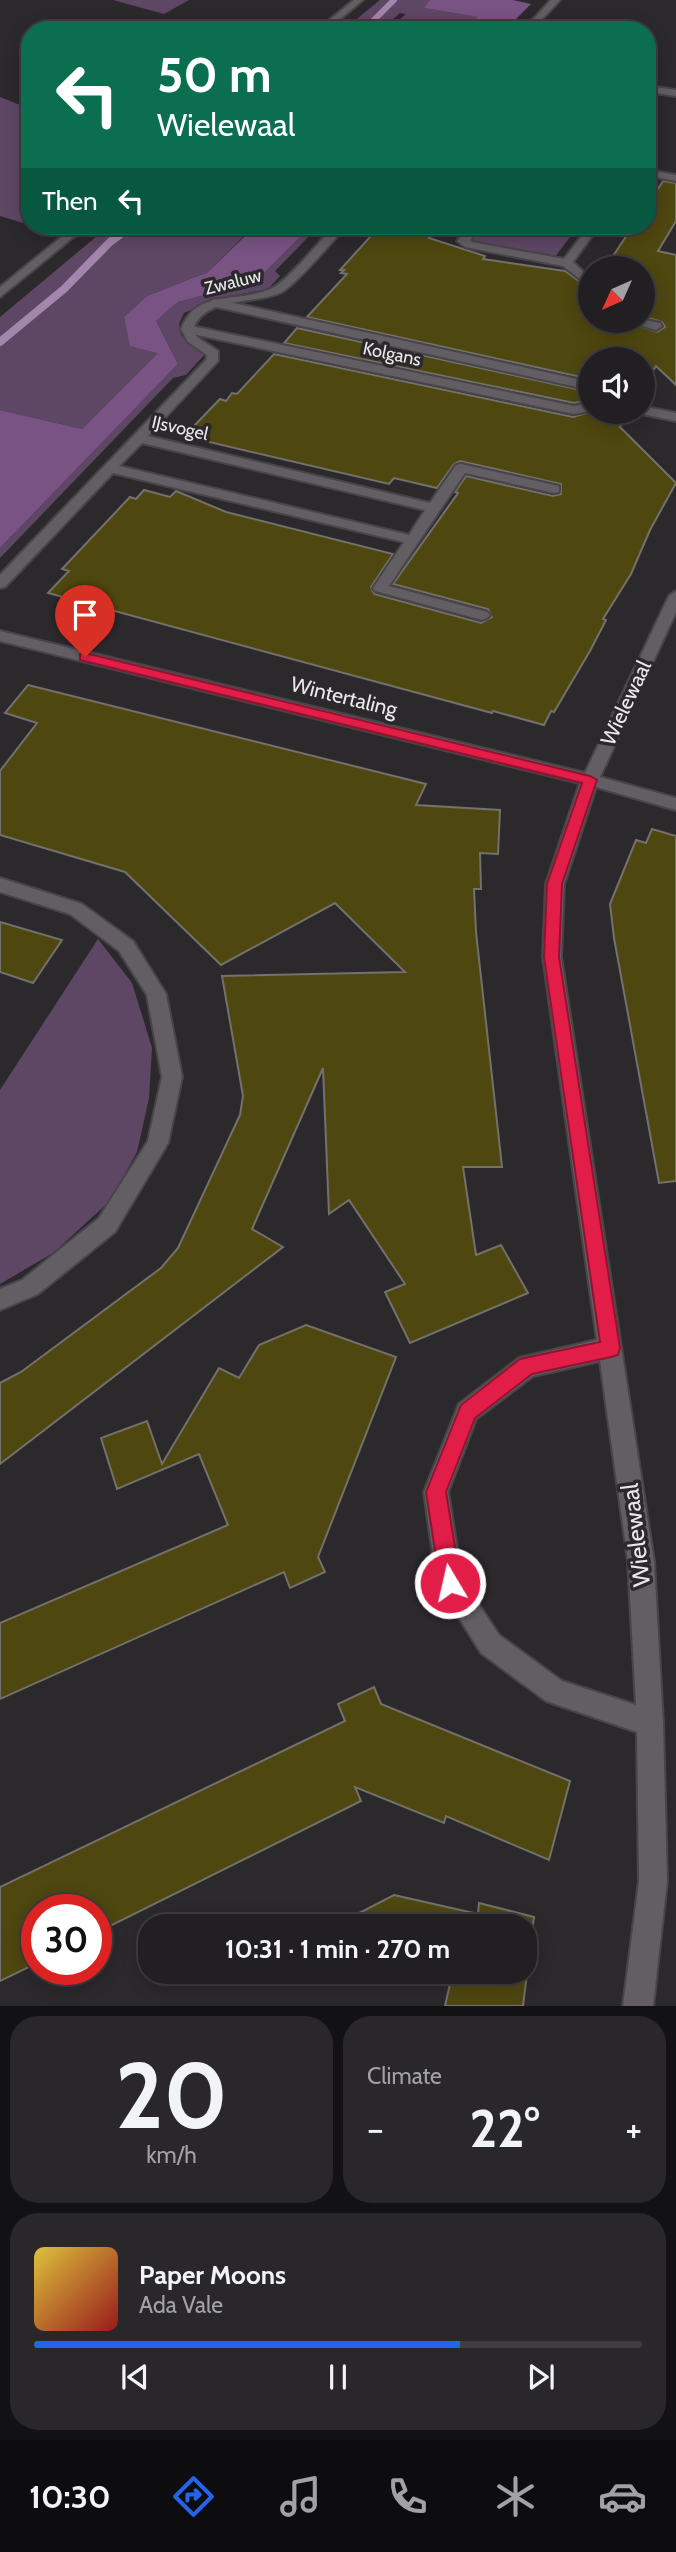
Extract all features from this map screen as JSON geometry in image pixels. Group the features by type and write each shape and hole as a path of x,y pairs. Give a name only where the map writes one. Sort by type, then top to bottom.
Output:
{"street":[{"path":"332,21 359,0"},
{"path":"536,21 556,0"},
{"path":"656,90 676,93"},
{"path":"656,174 676,177"},
{"path":"0,293 70,235"},
{"name":"Zwaluw","path":"187,329 192,315 216,303 270,294 280,289 331,235"},
{"path":"468,235 463,241 469,245 567,263 578,273"},
{"path":"567,263 587,235"},
{"name":"Kolgans","path":"216,303 578,383"},
{"path":"139,438 212,360 214,354 192,339 187,329"},
{"name":"Kolgans","path":"187,329 578,409"},
{"path":"655,413 676,417"},
{"name":"IJsvogel","path":"110,468 139,438 434,508"},
{"path":"0,584 110,468 412,540"},
{"path":"482,615 380,589 461,468 554,489"},
{"name":"Wielewaal","path":"638,2006 653,1881 650,1723 641,1561 552,957 555,884 590,780 676,596"},
{"name":"Wintertaling","path":"2,640 590,780 676,804"},
{"path":"0,885 76,909 126,946 156,994 172,1077 158,1143 107,1225 30,1287 0,1300"},
{"path":"611,1348 527,1366 467,1412 436,1492 450,1583 490,1644 555,1692 650,1723"}],"shaded area":[{"path":"113,0 189,0 164,14"},
{"path":"380,0 430,0 425,8 479,17 475,21 398,21 406,14 400,13 391,21 354,21"},
{"path":"430,0 513,0 531,4 514,21 474,21 478,17 424,8"},
{"path":"0,97 21,105 21,222 0,216"},
{"path":"98,235 244,236 208,272 147,296 124,317 131,346 159,352 82,429 0,410 0,317"},
{"path":"242,235 302,235 255,282 178,302 156,321 178,364 0,548 0,410 82,429 158,353 130,346 124,317 147,296 208,272 244,237"},
{"path":"302,235 310,235 275,271 280,276 268,289 220,298 184,313 179,324 181,335 205,354 186,375 173,378 0,558 0,548 178,364 156,321 178,302 255,282"},
{"path":"475,235 571,235 555,257 470,241"},
{"path":"98,939 132,983 152,1048 149,1098 137,1152 110,1201 53,1253 0,1284 0,1090"}],"building":[{"path":"663,181 676,183 676,221 658,251 676,255 676,385 655,368 655,347 578,347 578,376 307,317 347,274 341,273 344,270 340,270 372,235 432,235 429,238 485,256 483,259 565,271 578,280 578,333 655,333 665,327 662,322 655,320 655,256 613,256 627,235 656,235 656,192"},
{"path":"297,328 578,389 578,402 574,403 284,343"},
{"path":"274,354 573,417 578,416 578,424 622,424 620,427 676,483 650,530 631,574 603,619 606,620 590,651 544,725 48,593 69,571 62,569 130,497 136,499 144,490 170,497 176,491 226,512 393,554 371,587 374,594 481,623 492,617 488,609 393,584 458,493 455,492 466,476 553,496 561,494 561,484 460,461 454,464 437,488 394,478 389,484 192,438 199,430 192,428 220,399 226,401 232,393 237,394"},
{"path":"28,685 426,784 416,805 500,810 498,854 480,853 481,889 474,889 476,932 502,1167 463,1167 476,1255 501,1245 528,1293 410,1343 385,1292 405,1284 349,1200 329,1214 323,1068 252,1229 283,1247 0,1464 0,1383 21,1372 161,1268 178,1248 240,1115 243,1096 222,976 405,972 335,903 221,965 125,872 0,835 0,771 37,723 5,713"},
{"path":"652,829 676,836 676,1181 659,1183 610,904 636,840 646,843"},
{"path":"0,922 62,940 33,983 0,972"},
{"path":"306,1325 396,1357 318,1557 325,1572 290,1588 284,1572 0,1699 0,1623 228,1525 199,1454 117,1489 101,1438 147,1421 162,1464 219,1368 239,1378 259,1345"},
{"path":"374,1687 381,1704 570,1781 549,1860 446,1816 444,1823 355,1787 361,1801 112,1925 112,1894 21,1894 21,1971 0,1981 0,1887 345,1721 338,1704"},
{"path":"394,1895 478,1914 357,1914"},
{"path":"479,1903 522,1914 478,1914"},
{"path":"450,1984 526,1984 523,2006 445,2006"}],"waterway":[{"path":"373,21 394,0"},
{"path":"0,342 64,289 119,235"}],"route":[{"path":"85,657 590,780 555,884 552,957 611,1348 527,1366 467,1412 436,1492 450,1583"}]}
